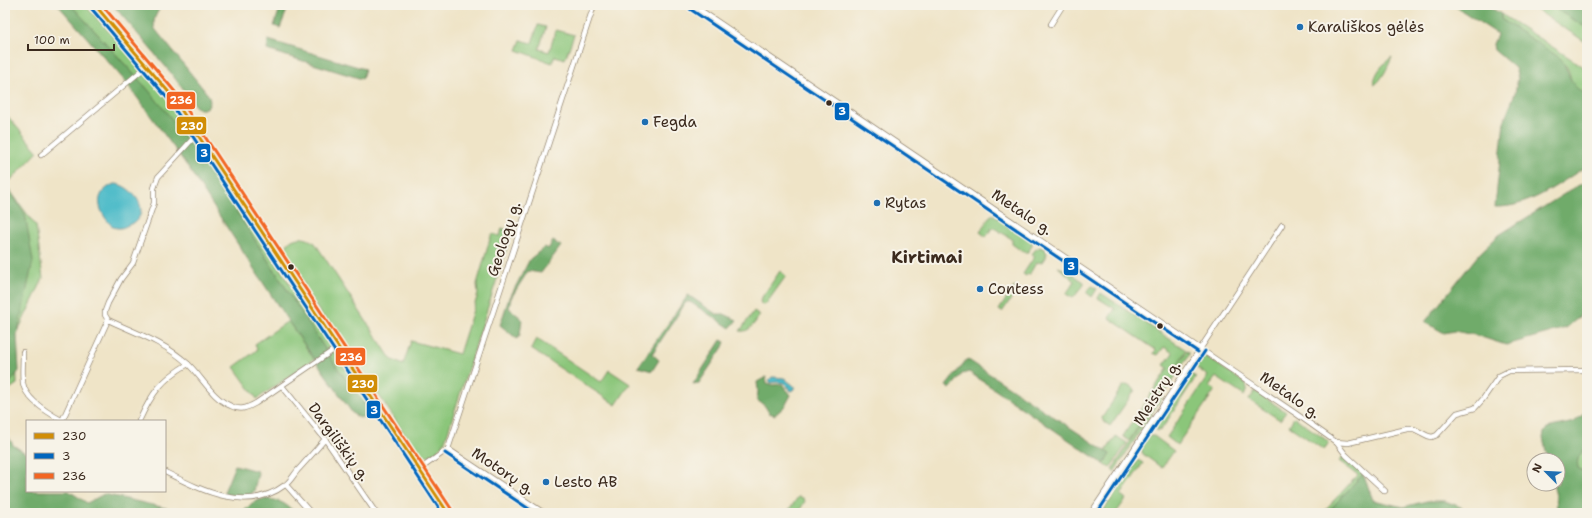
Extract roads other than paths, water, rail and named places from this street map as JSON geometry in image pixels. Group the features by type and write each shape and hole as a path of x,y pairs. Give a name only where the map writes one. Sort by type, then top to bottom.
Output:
{"main road":[{"path":"95,5 172,96 198,133 448,513"}],"street":[{"name":"Geologų g.","path":"448,449 594,5"},
{"name":"Metalo g.","path":"693,5 1201,348 1336,442 1346,455 1385,491"},
{"path":"1051,24 1063,5"},
{"path":"41,155 147,66"},
{"path":"198,133 158,177 155,183 154,203 133,263 121,279 108,303 105,316 108,320 165,348 188,364 226,404 239,409 245,409 256,403 338,347"},
{"name":"Meistrų g.","path":"1091,513 1282,225"},
{"path":"62,420 108,320"},
{"path":"23,352 23,384 26,393 60,420"},
{"path":"139,420 148,402 161,384 171,374 188,364"},
{"path":"1336,442 1348,443 1407,429 1414,429 1432,437 1437,435 1457,413 1475,408 1483,399 1498,376 1509,371 1587,370"},
{"name":"Dargiliškių g.","path":"282,386 325,439 376,513"},
{"path":"166,472 197,488 230,498 246,499 263,496 286,485 325,439"},
{"path":"420,469 448,449"},
{"name":"Motorų g.","path":"448,449 544,513"},
{"path":"286,485 311,513"}],"water":[{"path":"114,184 125,187 131,192 136,197 141,209 140,215 135,222 121,228 113,227 108,222 101,210 100,204 102,193"},
{"path":"772,377 784,378 794,386 794,389 791,391 786,384 777,382 771,383 769,380"}],"place":[{"name":"Karališkos gėlės","path":"1300,27"},
{"name":"Fegda","path":"645,122"},
{"name":"Rytas","path":"877,203"},
{"name":"Contess","path":"980,289"},
{"name":"Lesto AB","path":"546,482"}],"district":[{"name":"Kirtimai","path":"927,257"}]}
